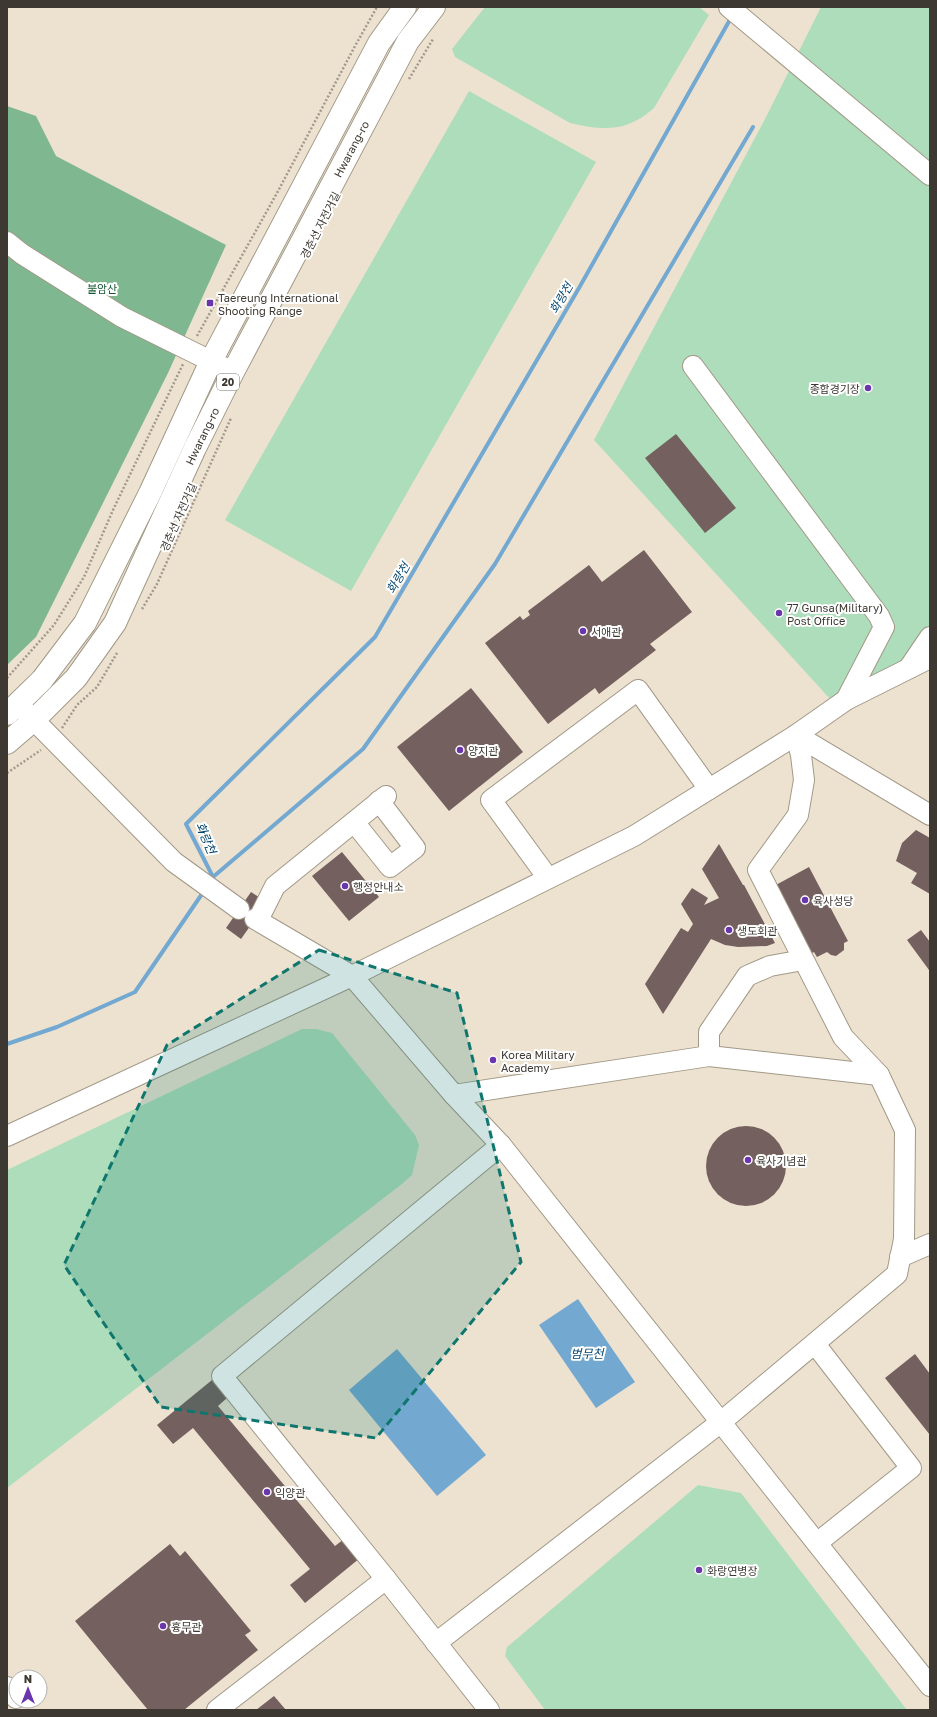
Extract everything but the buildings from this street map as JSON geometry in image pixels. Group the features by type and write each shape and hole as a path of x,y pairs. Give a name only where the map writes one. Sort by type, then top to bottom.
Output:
{"main road":[{"name":"Hwarang-ro","path":"13,709 42,680 85,623 150,493 211,361 380,43 405,7"},
{"name":"Hwarang-ro","path":"7,743 35,719 76,678 115,623 195,448 234,372 408,41 434,7"}],"street":[{"path":"736,13 930,175"},
{"path":"7,242 22,254 122,317 234,372"},
{"path":"692,366 879,616 884,627 846,700"},
{"path":"909,668 930,637"},
{"path":"7,1136 352,976 634,836 796,735 846,700 930,658"},
{"path":"548,878 491,800 638,690 709,789"},
{"path":"13,709 35,719 174,862 247,914 352,976 454,1095 501,1145 930,1686"},
{"path":"796,735 930,816"},
{"path":"436,1643 721,1422 897,1274 904,1240 905,1130 879,1075 843,1037 758,870 798,815 804,780 801,755 796,735"},
{"path":"247,914 275,886 382,799 415,848 390,867 354,822"},
{"path":"709,1056 709,1032 747,976 770,966 803,960"},
{"path":"454,1095 709,1056 879,1075"},
{"path":"489,1710 386,1578 222,1376 501,1145"},
{"path":"900,1257 930,1244"},
{"path":"815,1344 911,1468 817,1543"},
{"path":"217,1710 386,1578"}],"path":[{"path":"406,84 434,38"},
{"name":"경춘선 자전거길","path":"141,611 157,584 235,411"},
{"path":"7,773 55,740 77,705 97,687 117,652"}],"highlighted area":[{"path":"319,950 457,993 521,1262 376,1438 161,1407 64,1265 167,1045"}],"green space":[{"path":"485,7 699,7 709,15 654,108 634,122 615,128 604,128 582,126 570,123 455,57 452,49"},
{"path":"821,7 930,7 930,647 831,700 594,440 765,119"},
{"path":"469,91 596,162 351,591 225,520"},
{"name":"불암산","path":"7,106 36,116 56,156 226,245 168,373 36,637 7,665"},
{"path":"302,1029 316,1029 332,1033 415,1135 419,1145 412,1175 7,1488 7,1170"},
{"name":"화랑연병장","path":"698,1485 741,1493 907,1710 545,1710 505,1656 507,1647"}],"water":[{"name":"범무천","path":"578,1299 635,1382 596,1408 539,1325"},
{"path":"397,1349 486,1455 437,1496 349,1390"}],"waterway":[{"name":"화랑천","path":"210,882 213,877 186,824 375,637 579,288 732,16"},
{"path":"213,877 363,749 495,564 753,127"},
{"name":"화랑천","path":"7,1044 57,1027 135,992 204,891"}],"place":[{"name":"Taereung International Shooting Range","path":"210,303"},
{"name":"종합경기장","path":"868,388"},
{"name":"77 Gunsa(Military) Post Office","path":"779,613"},
{"name":"서애관","path":"583,631"},
{"name":"양지관","path":"460,750"},
{"name":"행정안내소","path":"345,886"},
{"name":"육사성당","path":"805,900"},
{"name":"생도회관","path":"729,930"},
{"name":"Korea Military Academy","path":"493,1060"},
{"name":"육사기념관","path":"748,1160"},
{"name":"익양관","path":"267,1492"},
{"name":"화랑연병장","path":"699,1570"},
{"name":"흉무관","path":"163,1626"}]}
